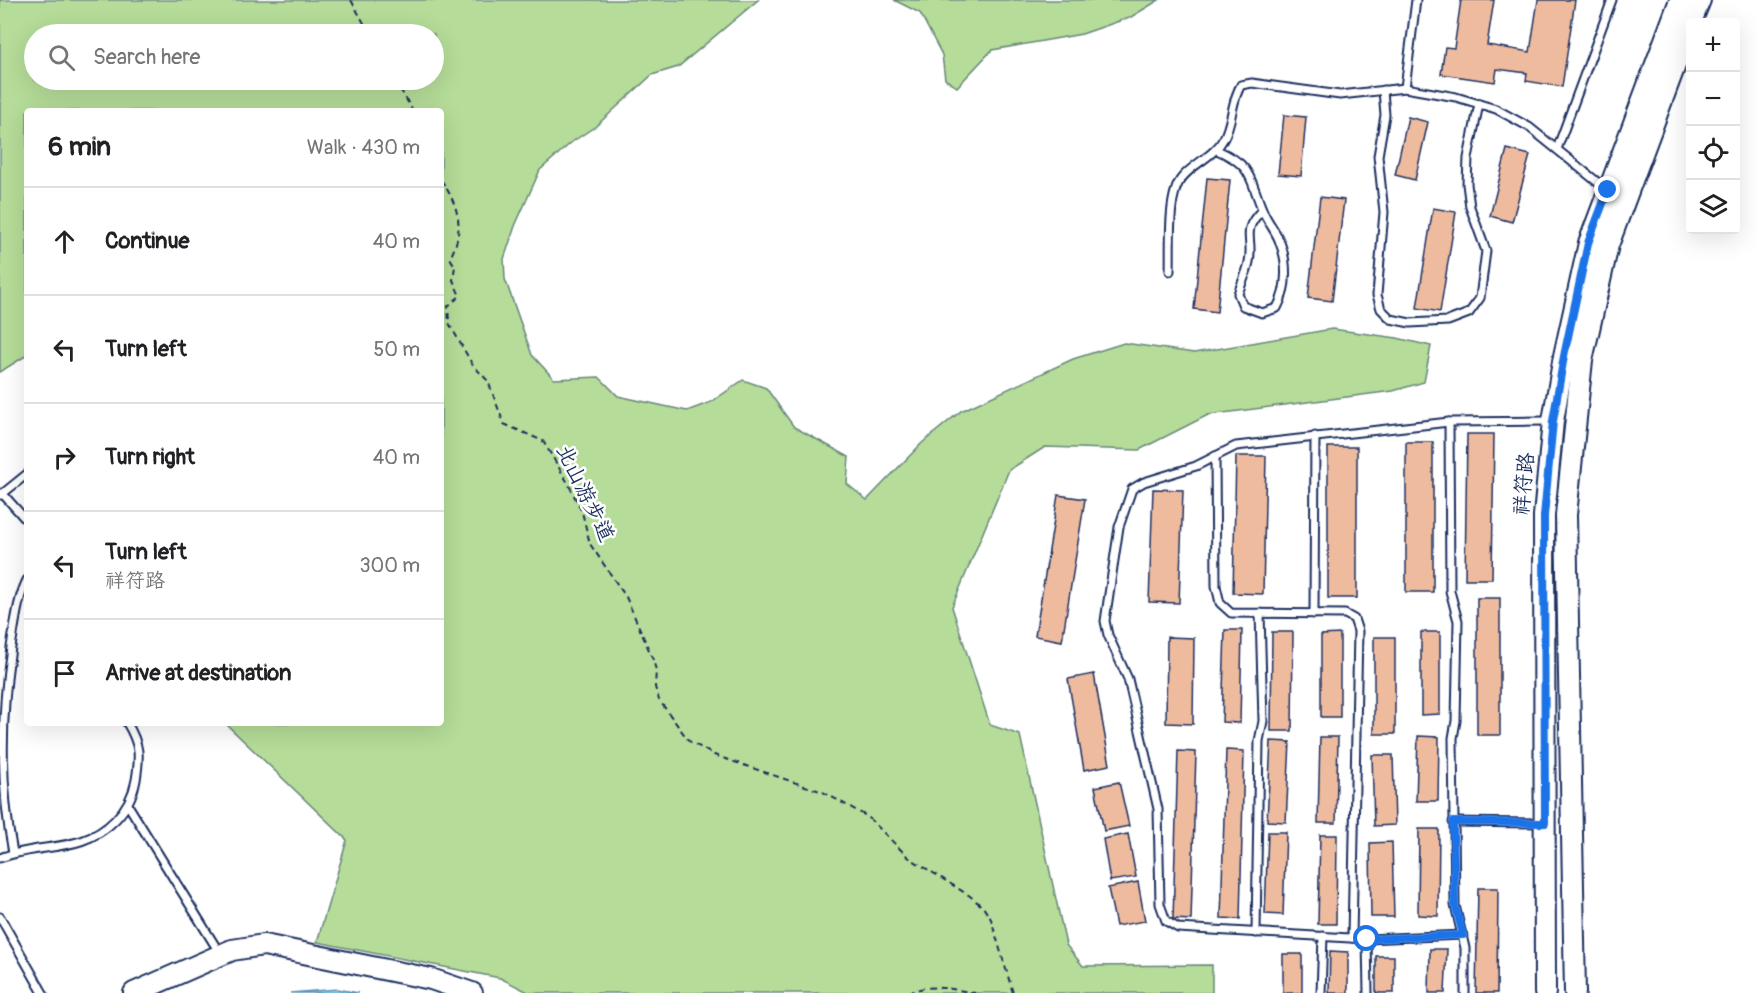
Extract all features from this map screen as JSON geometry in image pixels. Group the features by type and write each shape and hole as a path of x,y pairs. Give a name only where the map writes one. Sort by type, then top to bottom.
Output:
{"main road":[{"name":"祥符路","path":"1545,993 1544,516 1553,421 1588,243 1680,0"},
{"path":"1693,18 1700,0"},
{"path":"1575,993 1566,515 1582,360 1608,245 1686,37"},
{"path":"134,993 248,945 264,945 431,979 472,993"}],"lane":[{"path":"1404,88 1416,0"},
{"path":"1557,150 1612,0"},
{"path":"1170,271 1173,195 1181,179 1217,150 1226,135 1236,92 1241,85 1252,83 1340,95 1404,88 1456,97 1496,109 1529,127 1608,190"},
{"path":"1383,90 1384,115 1378,156 1384,212 1377,295 1381,309 1391,319 1410,323 1448,321 1468,313 1480,297 1486,251 1470,207 1467,184 1468,158 1479,104"},
{"path":"1217,150 1234,157 1254,181 1262,210 1280,240 1285,265 1285,293 1277,308 1262,313 1243,306 1238,294 1249,261 1247,235 1250,222 1262,210"},
{"path":"1463,935 1367,939 1178,928 1166,921 1160,904 1158,808 1128,679 1108,635 1106,621 1119,527 1132,489 1144,482 1196,466 1236,446 1449,422 1553,421"},
{"path":"1449,422 1450,591 1458,621 1453,822 1455,905 1463,935 1465,993"},
{"path":"1314,614 1315,436"},
{"path":"1215,456 1216,586 1220,603 1231,613 1346,615 1353,619 1358,631 1352,938"},
{"path":"24,476 1,494 24,518"},
{"path":"13,853 5,826 0,762 3,699 14,630 24,592"},
{"path":"1256,933 1259,741 1263,722 1260,613"},
{"path":"0,858 13,853 82,842 102,833 128,805 140,752 128,726"},
{"path":"128,805 220,955"},
{"path":"1453,822 1545,823"},
{"path":"0,917 43,993"},
{"path":"1321,993 1323,936"},
{"path":"1367,939 1368,993"}],"path":[{"path":"351,0 364,24"},
{"path":"401,90 411,108"},
{"name":"北山游步道","path":"444,185 457,207 460,224 458,242 450,258 455,266 453,280 460,296 448,306 449,323 472,364 488,381 504,424 543,441 568,483 582,512 590,544 626,597 652,657 656,670 655,687 659,700 689,741 714,755 823,792 868,817 908,857 970,896 983,907 991,920 1013,993"},
{"path":"908,993 917,989 944,987 975,993"}],"green space":[{"path":"0,0 758,0 678,67 652,75 596,126 572,142 540,170 515,226 504,259 505,279 532,355 554,379 599,377 618,396 687,411 711,402 743,380 766,388 794,427 849,457 847,484 867,500 922,443 961,411 1073,359 1124,343 1194,353 1332,329 1397,338 1431,346 1424,382 1393,391 1208,415 1139,450 1045,447 1009,470 952,607 990,725 1020,735 1066,945 1083,966 1212,965 1212,993 530,993 500,978 317,942 347,840 228,726 444,726 444,108 24,108 24,357 0,372"},
{"path":"894,0 1159,0 1131,17 1082,34 992,50 957,87 945,79 942,55 920,13"}],"water":[{"path":"338,989 358,993 290,993"}],"building":[{"path":"1461,0 1494,0 1487,45 1530,52 1538,0 1575,0 1562,87 1526,81 1527,73 1497,69 1495,82 1441,74 1445,47 1454,48"},
{"path":"1284,115 1306,117 1301,176 1278,174"},
{"path":"1408,117 1428,122 1415,180 1395,175"},
{"path":"1507,149 1530,155 1512,222 1490,216"},
{"path":"1207,178 1230,180 1217,312 1194,309"},
{"path":"1320,197 1344,200 1332,301 1308,298"},
{"path":"1433,208 1456,212 1440,312 1417,308"},
{"path":"1467,434 1494,434 1492,579 1465,579"},
{"path":"1406,442 1433,442 1433,592 1406,592"},
{"path":"1328,447 1357,447 1357,598 1328,598"},
{"path":"1236,456 1266,456 1263,594 1233,593"},
{"path":"1153,489 1183,490 1179,603 1149,602"},
{"path":"1058,495 1085,499 1062,641 1035,636"},
{"path":"1477,598 1500,598 1500,735 1477,735"},
{"path":"1225,630 1242,630 1240,723 1222,722"},
{"path":"1272,632 1293,632 1292,731 1271,731"},
{"path":"1421,632 1440,632 1440,714 1421,715"},
{"path":"1340,634 1340,717 1321,717 1321,635"},
{"path":"1167,637 1194,638 1193,724 1166,723"},
{"path":"1374,637 1395,637 1395,734 1374,734"},
{"path":"1094,674 1110,765 1084,770 1068,679"},
{"path":"1418,736 1439,737 1438,801 1416,801"},
{"path":"1320,737 1338,737 1336,823 1318,823"},
{"path":"1271,741 1290,742 1286,822 1267,821"},
{"path":"1226,750 1244,751 1240,919 1221,918"},
{"path":"1178,751 1196,752 1191,920 1173,919"},
{"path":"1372,755 1393,755 1395,825 1374,826"},
{"path":"1119,782 1129,826 1104,831 1095,787"},
{"path":"1419,829 1439,829 1438,916 1418,915"},
{"path":"1268,832 1286,832 1283,915 1265,914"},
{"path":"1128,834 1136,877 1110,881 1103,839"},
{"path":"1320,835 1337,835 1336,924 1318,924"},
{"path":"1392,842 1394,917 1371,917 1370,843"},
{"path":"1138,882 1145,921 1116,926 1108,888"},
{"path":"1478,888 1498,888 1497,993 1476,993"},
{"path":"1430,949 1447,949 1445,993 1429,993"},
{"path":"1330,951 1348,952 1348,993 1329,993"},
{"path":"1283,954 1302,954 1302,993 1283,993"},
{"path":"1376,956 1394,956 1394,993 1376,993"}],"route":[{"path":"1367,939 1463,935 1457,921 1455,905 1453,822 1545,823 1544,516 1553,421 1588,243 1608,190"}]}
